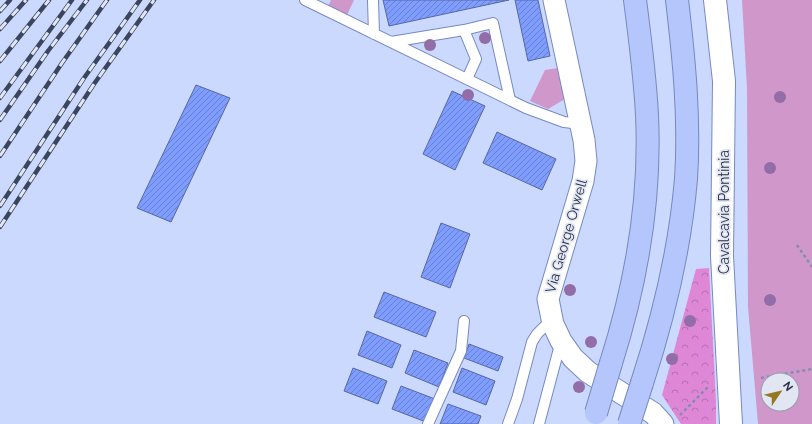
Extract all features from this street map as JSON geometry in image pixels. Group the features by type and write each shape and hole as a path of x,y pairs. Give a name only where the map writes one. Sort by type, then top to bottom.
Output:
{"highway":[{"path":"594,418 622,330 632,286 641,233 646,180 647,116 635,0"},
{"path":"629,424 660,328 680,227 686,177 684,65 677,0"}],"street":[{"name":"Via George Orwell","path":"554,0 581,124 586,161 584,174 548,299 552,319 561,341 573,358 588,372 669,422"},
{"name":"Cavalcavia Pontinia","path":"715,0 724,81 722,256 731,424"}],"lane":[{"path":"305,0 510,100 564,122 581,124"},
{"path":"373,0 374,34"},
{"path":"391,42 464,30 493,23 510,100"},
{"path":"464,30 476,59 467,79"},
{"path":"508,424 517,399 532,342 537,334 552,319"},
{"path":"428,424 461,351 464,321"},
{"path":"538,424 561,341"}],"path":[{"path":"797,245 812,266"},
{"path":"795,372 812,369"},
{"path":"669,422 708,387"}],"shaded area":[{"path":"331,0 354,0 347,15 328,6"},
{"path":"742,0 812,0 812,424 758,424 748,307 747,89"},
{"path":"558,68 565,99 548,109 530,101 545,70"}],"green space":[{"path":"709,268 716,424 681,424 662,395 696,269"}],"building":[{"path":"383,0 509,0 389,26"},
{"path":"515,0 538,0 550,56 528,61"},
{"path":"196,85 230,98 171,222 137,208"},
{"path":"452,91 485,106 455,170 423,154"},
{"path":"497,132 556,159 542,190 483,163"},
{"path":"441,223 470,234 450,288 421,277"},
{"path":"384,292 436,312 426,337 374,317"},
{"path":"367,331 401,345 392,368 358,355"},
{"path":"469,344 503,357 498,371 464,358"},
{"path":"414,350 448,363 439,387 405,373"},
{"path":"353,368 387,381 378,404 344,391"},
{"path":"462,368 495,381 486,405 453,392"},
{"path":"401,386 435,399 426,422 392,409"},
{"path":"448,404 481,416 478,424 440,424"}],"railway":[{"path":"0,11 10,0"},
{"path":"0,29 26,0"},
{"path":"0,61 49,0"},
{"path":"0,98 72,0"},
{"path":"0,120 48,51 87,0"},
{"path":"0,156 62,63 107,0"},
{"path":"0,206 84,78 140,0"},
{"path":"0,227 94,84 154,0"}]}
